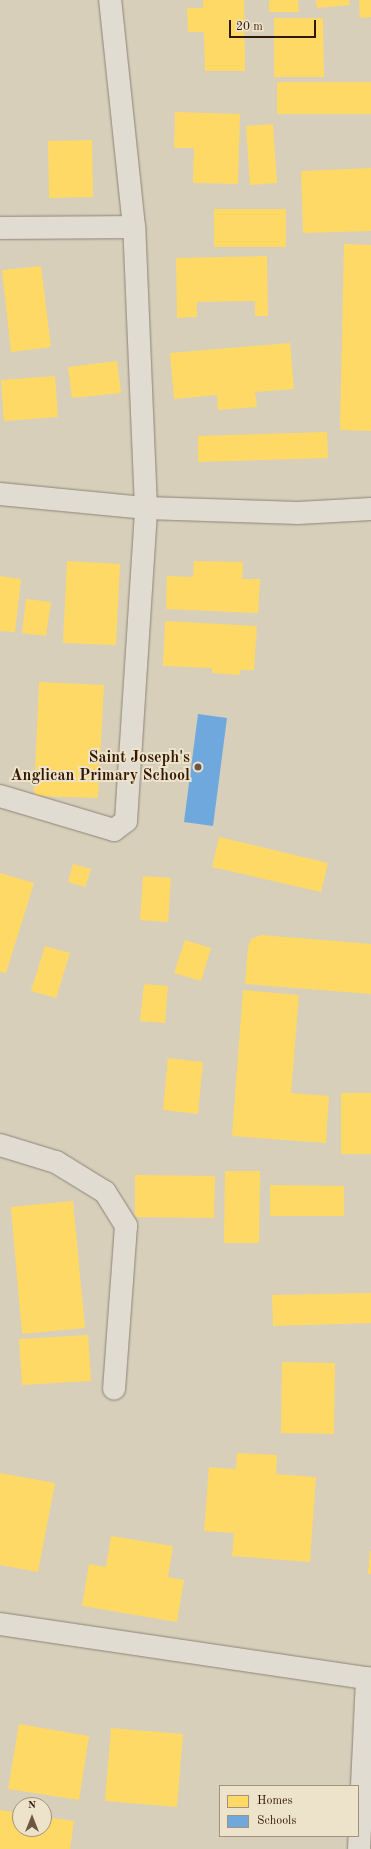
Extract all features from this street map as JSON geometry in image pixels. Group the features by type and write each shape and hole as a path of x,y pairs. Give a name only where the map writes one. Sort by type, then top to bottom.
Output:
{"street":[{"path":"0,796 114,830 126,821 146,508 134,227 110,0"},
{"path":"0,228 134,227"},
{"path":"0,494 146,508 298,513 371,509"},
{"path":"0,1145 56,1162 106,1192 126,1226 114,1389"},
{"path":"0,1624 369,1678 359,1849"}],"building: Homes":[{"path":"203,0 244,0 245,71 205,71 204,32 188,32 187,8 203,8"},
{"path":"269,0 298,0 299,12 269,12"},
{"path":"316,0 349,0 350,5 317,8"},
{"path":"359,0 371,0 371,17 360,18"},
{"path":"274,18 323,18 324,77 274,77"},
{"path":"277,82 371,82 371,114 277,114"},
{"path":"175,112 240,114 238,184 193,183 194,148 174,148"},
{"path":"273,124 277,183 250,185 246,126"},
{"path":"92,140 93,197 49,198 48,141"},
{"path":"371,168 371,231 303,233 301,171"},
{"path":"214,209 286,209 286,247 214,247"},
{"path":"344,244 371,245 371,431 340,430"},
{"path":"267,256 268,316 255,316 255,301 197,302 197,317 177,318 176,258"},
{"path":"41,266 51,347 11,352 2,270"},
{"path":"290,343 294,389 255,392 257,407 218,410 217,395 174,399 170,353"},
{"path":"117,361 121,393 72,398 68,367"},
{"path":"55,376 58,417 4,421 1,380"},
{"path":"327,432 328,458 198,462 198,436"},
{"path":"67,561 120,564 116,645 63,643"},
{"path":"194,561 243,562 242,579 260,579 258,613 166,609 167,576 193,577"},
{"path":"0,576 21,579 15,632 0,631"},
{"path":"26,599 51,602 46,636 22,633"},
{"path":"165,621 257,626 254,670 240,670 240,675 212,673 212,668 163,666"},
{"path":"39,682 104,685 98,798 34,796"},
{"path":"219,837 328,863 321,892 212,867"},
{"path":"73,864 91,869 85,887 68,882"},
{"path":"0,873 34,883 6,973 0,972"},
{"path":"143,876 171,878 168,922 140,920"},
{"path":"261,935 371,944 371,994 245,984 248,947 251,939"},
{"path":"185,940 211,948 201,981 174,973"},
{"path":"45,946 70,953 56,998 31,991"},
{"path":"144,984 168,986 165,1023 140,1021"},
{"path":"243,990 299,995 291,1093 329,1096 326,1143 232,1136"},
{"path":"168,1058 203,1062 198,1114 163,1110"},
{"path":"341,1093 371,1093 371,1154 341,1154"},
{"path":"225,1171 260,1171 259,1243 224,1243"},
{"path":"135,1175 215,1176 214,1218 135,1217"},
{"path":"270,1185 344,1186 344,1216 270,1216"},
{"path":"73,1201 85,1328 22,1334 11,1207"},
{"path":"371,1293 371,1323 273,1326 272,1295"},
{"path":"88,1335 91,1381 22,1385 19,1339"},
{"path":"282,1362 335,1363 334,1434 281,1433"},
{"path":"237,1453 277,1455 276,1474 316,1477 310,1562 232,1556 234,1533 204,1531 209,1467 236,1469"},
{"path":"0,1473 55,1483 38,1572 0,1565"},
{"path":"111,1536 173,1546 168,1577 184,1580 177,1622 82,1606 89,1564 106,1567"},
{"path":"370,1551 371,1574 368,1574"},
{"path":"19,1724 89,1736 79,1800 8,1789"},
{"path":"111,1728 183,1734 177,1807 105,1801"},
{"path":"0,1810 12,1812 12,1837 52,1837 52,1818 74,1821 70,1849 0,1849"}],"building: Schools":[{"path":"198,714 227,718 213,826 184,822"}],"place":[{"name":"Saint Joseph's Anglican Primary School","path":"198,767"}]}
